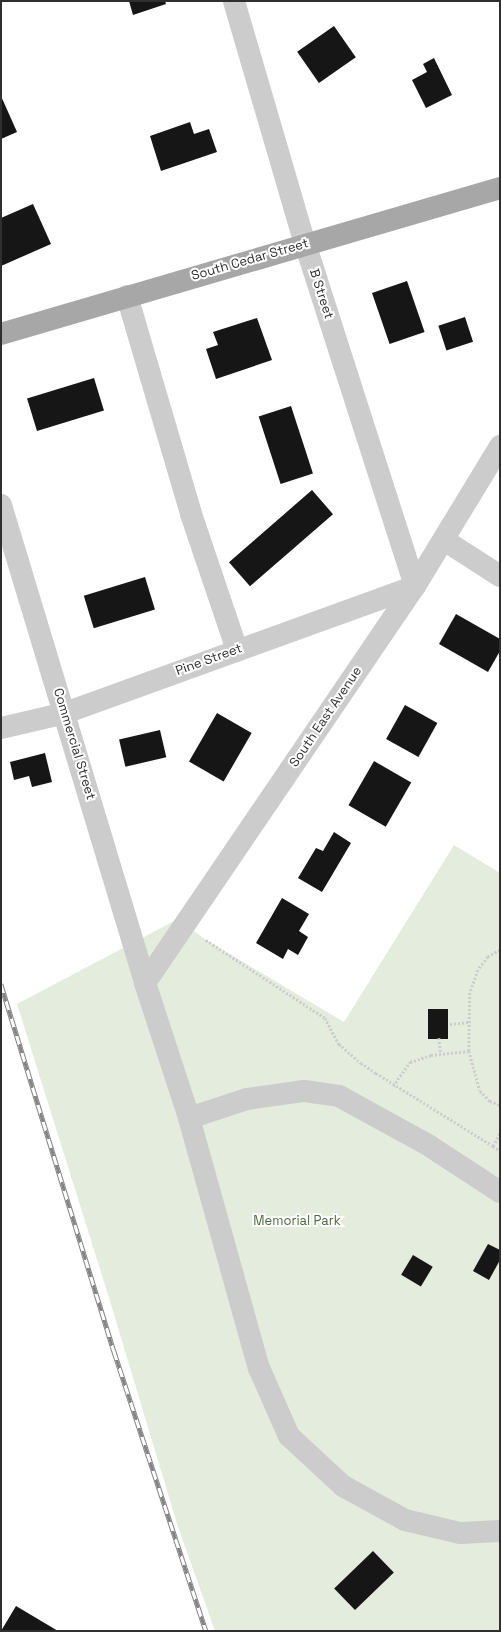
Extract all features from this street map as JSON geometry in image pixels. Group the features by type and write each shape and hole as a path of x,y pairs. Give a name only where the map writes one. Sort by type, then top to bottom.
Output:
{"main road":[{"name":"South Cedar Street","path":"1,334 500,188"}],"street":[{"name":"B Street","path":"234,1 305,244 415,586"},
{"path":"127,296 191,514 237,650"},
{"name":"South East Avenue","path":"146,983 415,586 500,446"},
{"name":"Commercial Street","path":"1,505 146,983 189,1118 259,1368 290,1436 343,1486 405,1520 460,1532 500,1531"},
{"path":"444,540 500,576"},
{"name":"Pine Street","path":"1,728 64,713 415,586"},
{"path":"189,1118 247,1099 304,1091 339,1096 428,1145 500,1192"}],"path":[{"path":"206,940 325,1018 339,1044 361,1063 500,1151"},
{"path":"500,950 488,957 478,970 470,993 469,1051 480,1091 490,1101 500,1105"},
{"path":"450,1024 470,1022"},
{"path":"440,1038 441,1054"},
{"path":"394,1085 410,1062 431,1055 469,1051"},
{"path":"493,1146 500,1132"}],"green space":[{"name":"Memorial Park","path":"454,845 500,873 500,1631 215,1631 178,1527 110,1301 17,1004 178,919 206,940 344,1022"}],"building":[{"path":"129,1 165,1 166,4 133,15"},
{"path":"334,26 356,57 319,83 297,52"},
{"path":"434,58 452,95 426,108 412,80 427,72 423,64"},
{"path":"1,96 17,132 1,139"},
{"path":"190,122 194,134 209,129 217,152 161,171 150,136"},
{"path":"33,204 51,244 1,266 1,218"},
{"path":"407,281 425,332 390,344 372,293"},
{"path":"465,317 473,342 446,350 438,326"},
{"path":"257,318 272,360 216,379 206,349 218,345 213,332"},
{"path":"94,378 104,411 37,431 27,398"},
{"path":"291,406 313,474 281,484 259,417"},
{"path":"312,490 333,514 250,586 229,562"},
{"path":"145,577 155,610 94,628 84,596"},
{"path":"456,614 500,639 500,651 488,672 439,644"},
{"path":"405,705 437,723 418,757 386,739"},
{"path":"217,713 252,733 224,781 189,761"},
{"path":"160,730 166,757 125,767 119,739"},
{"path":"45,753 52,782 32,787 29,776 14,780 10,762"},
{"path":"374,761 411,782 386,827 348,805"},
{"path":"334,832 351,843 322,892 298,878 316,848 323,851"},
{"path":"282,898 309,914 299,931 308,937 298,955 288,949 283,959 256,943"},
{"path":"428,1009 448,1009 448,1039 428,1039"},
{"path":"488,1244 500,1250 500,1260 489,1280 473,1271"},
{"path":"413,1255 433,1267 421,1287 401,1275"},
{"path":"373,1551 394,1573 355,1610 334,1589"},
{"path":"16,1606 58,1631 1,1631"}],"railway":[{"path":"1,984 114,1351 206,1631"}]}
